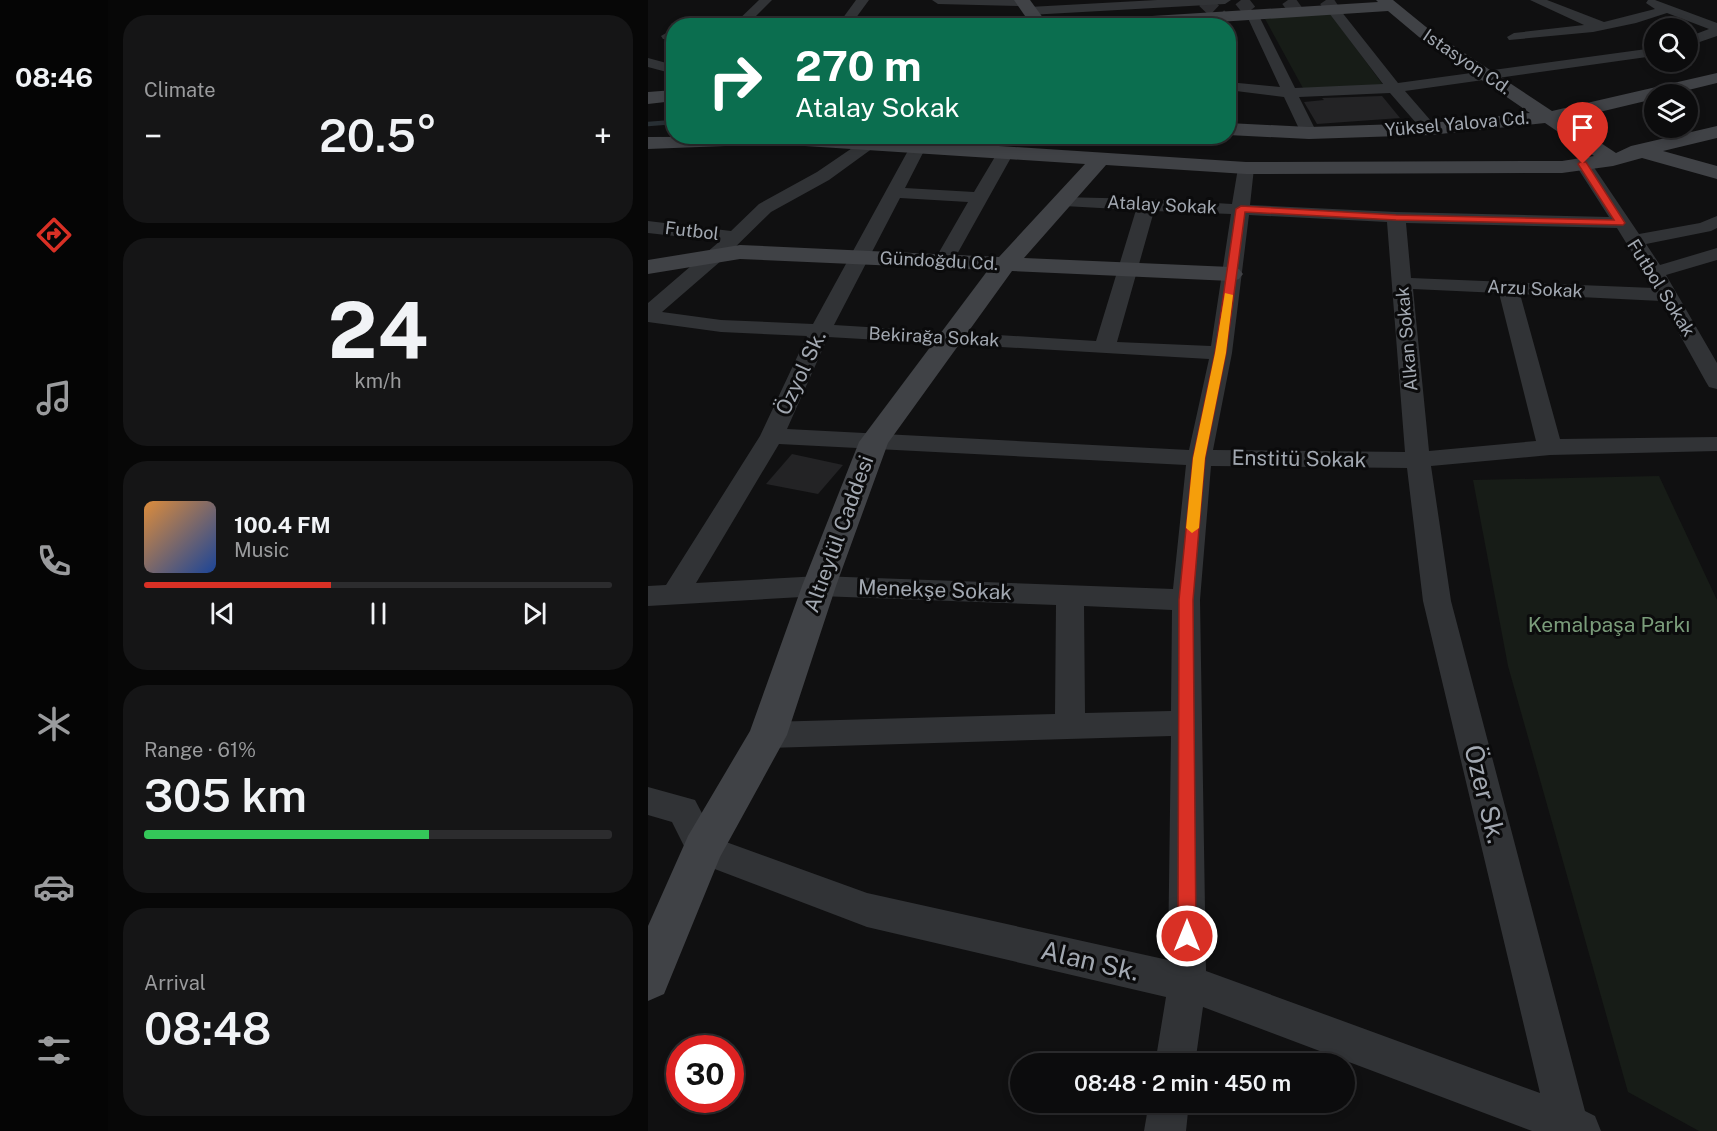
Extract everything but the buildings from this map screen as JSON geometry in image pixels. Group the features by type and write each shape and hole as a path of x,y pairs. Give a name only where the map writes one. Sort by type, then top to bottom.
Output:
{"main road":[{"path":"1209,18 1387,3"},
{"name":"Istasyon Cd.","path":"1387,3 1425,34 1613,160"},
{"path":"1024,4 1035,18"},
{"name":"Yüksel Yalova Cd.","path":"1236,129 1309,133 1430,129 1548,117 1574,113 1717,78"},
{"path":"648,98 666,96"},
{"path":"648,105 666,104"},
{"path":"1574,113 1594,124"},
{"path":"854,144 1005,154 1098,148 1246,168 1562,167 1613,160 1643,153 1681,139 1717,132"},
{"path":"648,143 666,141"},
{"path":"1623,141 1643,153 1717,173"},
{"name":"Altıeylül Caddesi","path":"648,978 703,849 768,735 819,586 874,442 1005,264 1064,201 1098,148"},
{"name":"Gündoğdu Cd.","path":"648,267 740,252 1231,274"}],"street":[{"path":"747,18 766,0"},
{"path":"849,18 863,0"},
{"path":"938,0 1024,4 1226,0"},
{"path":"1536,0 1587,22 1612,25 1644,41"},
{"path":"1642,0 1669,8 1717,29"},
{"path":"1514,37 1612,25 1646,18 1669,8"},
{"path":"1332,9 1394,88 1430,129"},
{"path":"1252,14 1309,133"},
{"path":"1698,38 1717,29"},
{"path":"1236,87 1291,93 1394,88 1485,75 1644,44"},
{"path":"648,62 666,68"},
{"name":"Bekirağa Sokak","path":"648,314 736,237 765,208 823,176 867,145"},
{"name":"Özyol Sk.","path":"675,594 772,436 820,332 918,147"},
{"path":"944,261 1005,154"},
{"name":"Futbol Sokak","path":"1583,164 1620,223 1656,272 1717,382"},
{"path":"1177,1053 1187,983 1186,600 1199,458 1221,353 1246,168"},
{"path":"894,192 980,198"},
{"name":"Atalay Sokak","path":"1064,201 1396,217 1620,223"},
{"path":"1104,348 1129,271 1147,204"},
{"name":"Alkan Sokak","path":"1396,217 1418,460"},
{"name":"Futbol","path":"648,227 736,237"},
{"path":"1633,241 1713,227"},
{"path":"1656,272 1717,254"},
{"name":"Arzu Sokak","path":"1401,283 1668,295"},
{"path":"1508,288 1550,447"},
{"name":"Bekirağa Sokak","path":"648,314 721,326 1221,353"},
{"name":"Enstitü Sokak","path":"772,436 1199,458 1418,460 1550,447 1717,444"},
{"name":"Özer Sk.","path":"1418,460 1437,601 1574,1128"},
{"name":"Menekşe Sokak","path":"648,596 819,586 1186,600"},
{"path":"1070,596 1070,726"},
{"path":"768,735 1187,723"},
{"path":"648,801 683,810 703,849"},
{"name":"Alan Sk.","path":"703,849 867,910 1187,983 1574,1128"},
{"path":"1165,1131 1167,1113"}],"green space":[{"path":"1331,14 1383,85 1304,90 1264,17"},
{"name":"Kemalpaşa Parkı","path":"1659,476 1717,600 1717,1131 1699,1131 1628,1092 1508,666 1473,480"}],"waterway":[{"path":"648,124 666,123"}],"tunnel":[{"path":"1241,0 1252,14"},
{"path":"1288,0 1296,11"},
{"path":"1326,0 1332,9"},
{"path":"1204,1 1221,17"}],"slow traffic":[{"path":"1192,528 1199,458 1221,353 1228,295"}],"route":[{"path":"1187,936 1186,600 1199,458 1221,353 1241,209 1396,217 1620,223 1583,164"}]}
